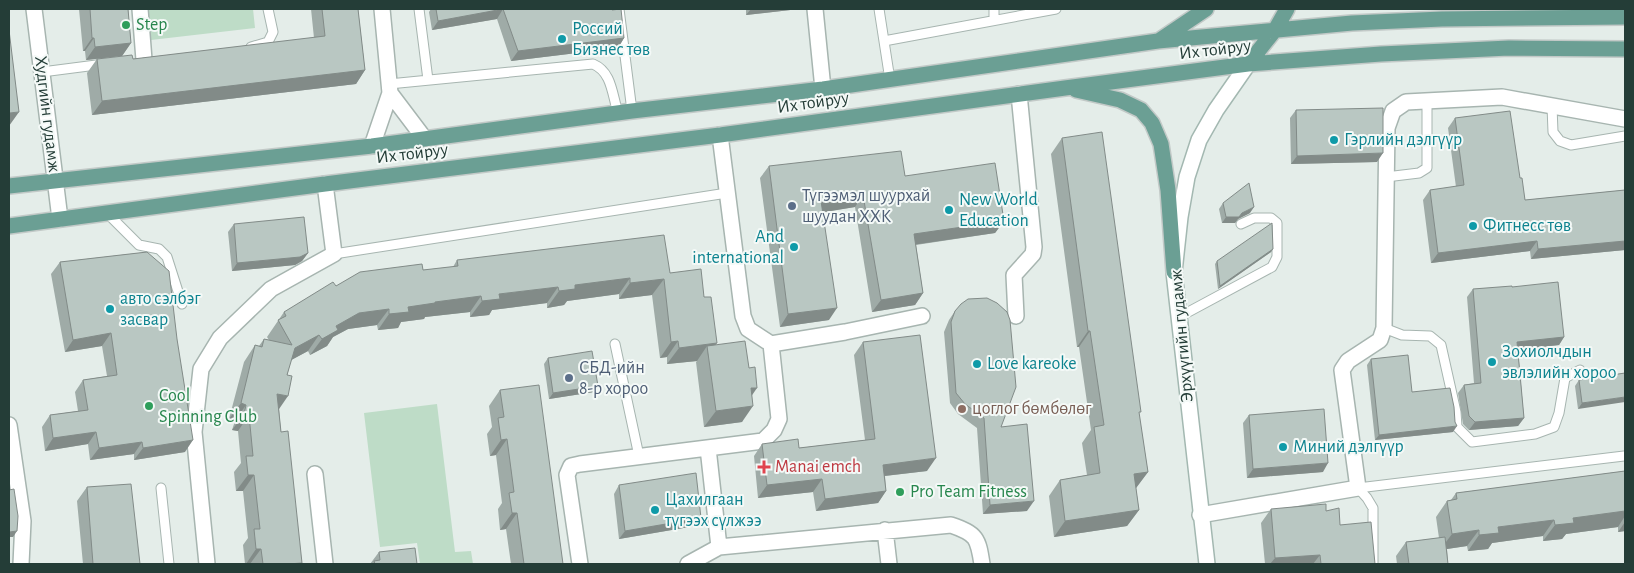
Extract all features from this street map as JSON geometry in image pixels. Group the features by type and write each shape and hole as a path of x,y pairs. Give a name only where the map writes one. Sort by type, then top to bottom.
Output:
{"main road":[{"path":"1158,41 1206,9"},
{"path":"1248,64 1275,30 1287,9"},
{"path":"1418,9 1442,19"},
{"name":"Их тойруу","path":"9,186 372,146 625,112 890,80 1158,41 1352,23 1442,19 1625,17"},
{"name":"Их тойруу","path":"9,226 325,184 720,135 1248,64 1381,54 1509,48 1625,49"},
{"path":"1065,88 1120,100 1141,110 1152,123 1161,144 1168,190 1174,272"}],"street":[{"name":"Худгийн гудамж","path":"34,9 60,219"},
{"path":"140,9 144,60"},
{"path":"372,146 390,89 382,9"},
{"path":"815,9 823,88"},
{"name":"Эрхүүгийн гудамж","path":"1206,564 1174,272 1180,217 1187,177 1200,140 1216,110 1248,64"},
{"path":"390,89 424,138"},
{"path":"1016,316 1014,275 1032,254 1034,247 1019,94"},
{"path":"1200,515 1358,488 1342,370 1348,361 1380,340 1384,328 1387,128 1393,111 1406,102 1502,97 1625,118"},
{"path":"720,135 743,316 748,329 771,344 845,332 922,316"},
{"path":"207,564 194,432 201,369 220,338 271,289 316,262 334,254 325,184"},
{"path":"580,564 567,475 571,466 763,441 774,430 779,419 771,344"},
{"path":"9,425 23,521 21,564"},
{"path":"708,448 720,547"},
{"path":"315,474 325,564"},
{"path":"688,564 720,547 952,525 969,531 979,543 982,564"},
{"path":"885,530 889,564"}],"lane":[{"path":"242,48 268,42 273,32 268,9"},
{"path":"419,9 428,80"},
{"path":"619,9 625,112"},
{"path":"879,9 890,80"},
{"path":"994,9 994,20"},
{"path":"884,41 1056,9"},
{"path":"42,72 116,63"},
{"path":"390,89 428,80 593,64 607,74 625,112"},
{"path":"1386,177 1419,174 1427,168 1427,101"},
{"path":"1552,106 1553,132 1560,141 1571,145 1625,136"},
{"path":"334,254 727,193"},
{"path":"106,213 139,245 159,249 167,258 182,304"},
{"path":"1179,317 1272,267 1277,258 1277,223 1271,218 1254,218 1241,224"},
{"path":"1384,328 1402,335 1430,336 1441,345 1456,412 1457,428 1472,442 1535,434 1554,428 1559,413 1565,378 1580,370"},
{"path":"615,344 639,456"},
{"path":"1358,488 1624,456"},
{"path":"161,488 169,564"},
{"path":"1358,488 1373,508 1374,564"}],"green space":[{"path":"148,9 253,9 255,28 151,40"},
{"path":"437,404 455,552 471,551 473,564 420,564 417,543 380,547 364,413"}],"building":[{"path":"90,9 128,9 131,43 95,47 94,38 92,38"},
{"path":"322,9 358,9 365,70 102,101 97,59 132,55 133,59 325,36"},
{"path":"436,9 503,9 438,21"},
{"name":"Россий Бизнес төв","path":"503,9 621,9 624,38 518,51"},
{"path":"9,30 19,112 9,113"},
{"name":"Гэрлийн дэлгүүр","path":"1383,108 1383,153 1297,156 1296,110"},
{"path":"1510,111 1525,200 1625,190 1625,241 1538,249 1537,241 1438,253 1430,190 1464,185 1455,118"},
{"path":"1102,132 1148,472 1134,474 1139,510 1065,521 1060,480 1100,473 1094,427 1104,425 1090,331 1088,331 1062,138"},
{"path":"901,151 905,176 995,163 1004,221 914,234 923,293 881,300 863,195 821,201 837,308 788,314 769,166"},
{"path":"1249,183 1254,207 1242,213 1239,217 1226,217 1223,203"},
{"path":"304,217 308,253 300,257 237,263 234,224"},
{"path":"1272,223 1273,249 1220,286 1217,261"},
{"path":"664,235 670,273 701,269 704,297 711,297 717,343 679,348 678,341 671,342 664,279 630,283 630,278 575,285 575,289 559,291 558,287 499,294 500,299 482,301 481,296 435,302 408,307 409,312 389,314 389,309 359,313 336,326 338,330 322,339 319,335 295,348 287,375 292,376 288,396 277,394 281,432 288,431 302,563 263,564 261,549 256,549 254,529 260,529 254,475 248,475 246,456 253,456 249,415 244,414 246,405 241,403 255,345 262,347 264,339 292,345 278,320 286,316 284,312 333,282 336,286 360,272 422,264 423,270 458,266 457,260"},
{"path":"147,252 169,271 177,339 193,440 143,448 142,442 99,448 96,432 53,438 50,415 88,410 83,380 117,375 111,333 73,340 60,262"},
{"path":"1558,282 1564,337 1517,342 1524,418 1475,422 1469,416 1464,385 1481,383 1473,289"},
{"path":"987,298 997,303 1007,312 1010,320 1016,387 1001,427 1027,424 1034,501 990,505 984,418 965,404 956,393 951,322 955,311 968,299"},
{"path":"920,335 936,458 883,465 886,491 825,499 822,479 767,485 762,444 798,439 799,448 875,439 863,342"},
{"path":"745,341 749,368 755,367 757,388 751,388 753,406 716,411 707,346"},
{"name":"СБД-ийн 8-р хороо","path":"592,351 598,386 553,393 548,358"},
{"path":"1408,355 1412,392 1450,388 1457,426 1379,435 1371,359"},
{"path":"1625,373 1625,397 1582,403 1579,380"},
{"path":"539,385 563,564 524,564 517,513 512,513 509,493 514,492 507,439 501,440 498,418 504,417 500,390"},
{"name":"Миний дэлгүүр","path":"1324,409 1328,463 1253,469 1249,415"},
{"path":"1625,471 1625,511 1573,518 1574,523 1555,525 1554,520 1498,527 1499,533 1479,535 1479,530 1452,534 1447,501 1457,499 1456,493"},
{"name":"Цахилгаан түгээх сүлжээ","path":"696,473 701,518 625,531 619,485"},
{"path":"131,484 140,564 93,564 87,487"},
{"path":"14,489 18,516 17,531 9,532 9,490"},
{"path":"1326,504 1326,511 1339,508 1340,525 1371,522 1375,564 1321,564 1320,555 1275,558 1271,509"},
{"path":"1445,537 1448,564 1409,564 1406,542"},
{"path":"415,548 417,564 375,564 374,561 380,560 379,552"}],"place":[{"name":"Step","path":"126,25"},
{"name":"Россий Бизнес төв","path":"562,39"},
{"name":"Гэрлийн дэлгүүр","path":"1334,140"},
{"name":"Түгээмэл шуурхай шуудан ХХК","path":"792,206"},
{"name":"New World Education","path":"949,210"},
{"name":"Фитнесс төв","path":"1473,226"},
{"name":"And international","path":"794,247"},
{"name":"авто сэлбэг засвар","path":"110,309"},
{"name":"Зохиолчдын эвлэлийн хороо","path":"1492,362"},
{"name":"Love kareoke","path":"977,364"},
{"name":"СБД-ийн 8-р хороо","path":"569,378"},
{"name":"Cool Spinning Club","path":"149,406"},
{"name":"цоглог бөмбөлөг","path":"962,409"},
{"name":"Миний дэлгүүр","path":"1283,447"},
{"name":"Manai emch","path":"764,467"},
{"name":"Pro Team Fitness","path":"900,492"},
{"name":"Цахилгаан түгээх сүлжээ","path":"655,510"}]}
